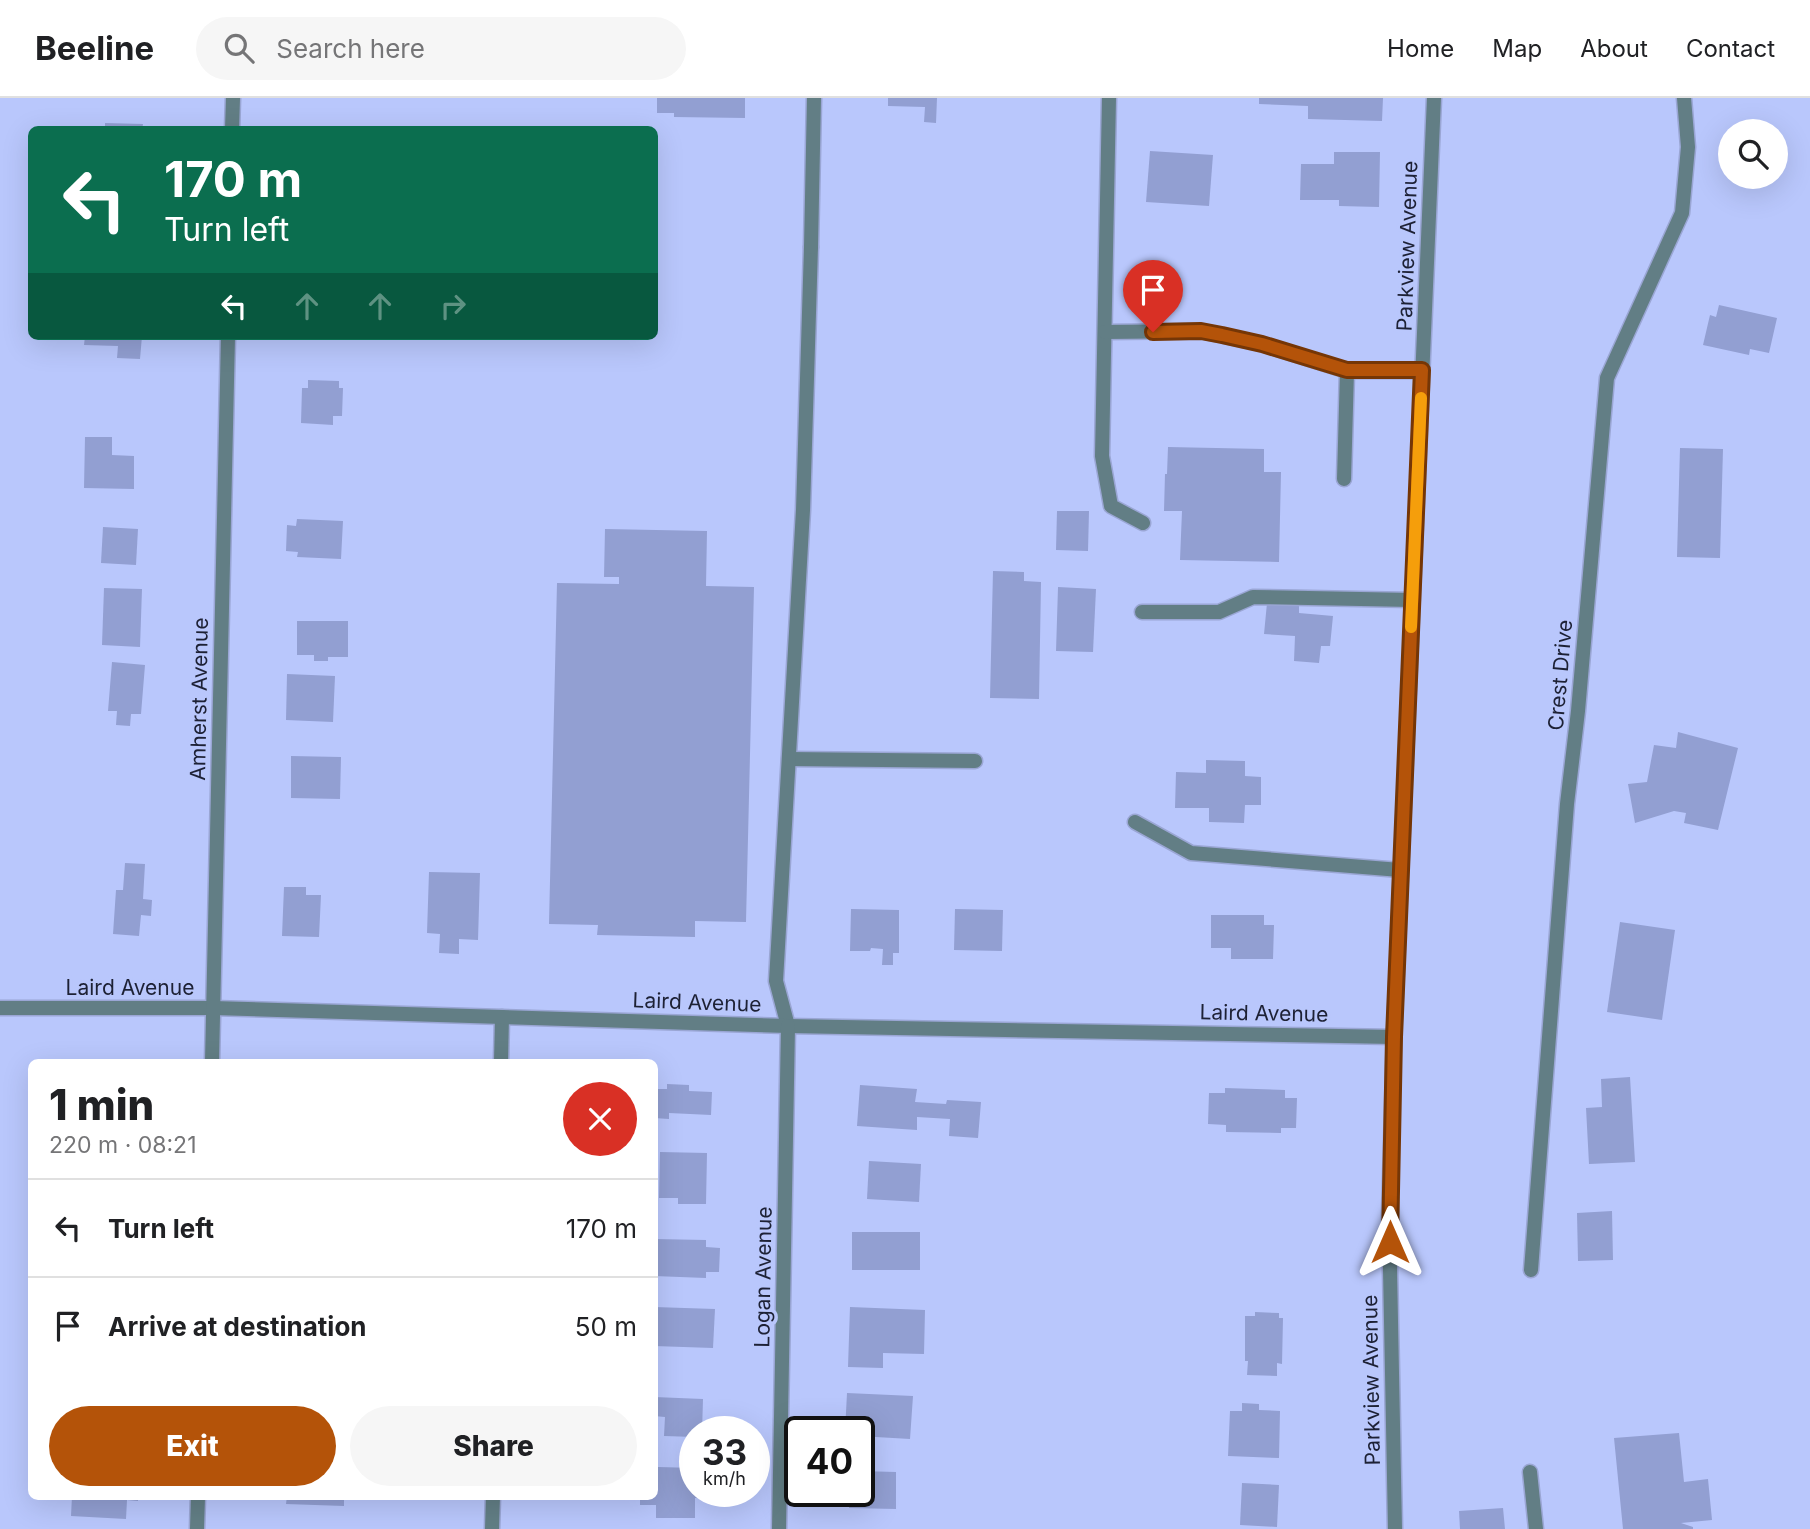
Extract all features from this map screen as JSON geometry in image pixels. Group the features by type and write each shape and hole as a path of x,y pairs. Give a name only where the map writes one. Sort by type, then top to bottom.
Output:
{"street":[{"path":"232,126 233,98"},
{"name":"Logan Avenue","path":"779,1529 788,1027 776,981 803,510 814,98"},
{"path":"1109,98 1102,456 1111,506 1143,523"},
{"name":"Parkview Avenue","path":"1395,1529 1389,1216 1394,1037 1434,98"},
{"name":"Crest Drive","path":"1531,1270 1567,804 1578,711 1607,378 1682,213 1688,147 1684,98"},
{"path":"1105,332 1201,331 1262,344 1347,370 1422,370"},
{"name":"Amherst Avenue","path":"212,1059 228,340"},
{"path":"1344,478 1347,370"},
{"path":"1142,612 1219,612 1254,597 1412,600"},
{"path":"789,759 975,761"},
{"path":"1135,822 1191,853 1401,870"},
{"name":"Laird Avenue","path":"0,1008 213,1008 788,1027 1394,1037"},
{"path":"501,1059 502,1017"},
{"path":"1530,1472 1536,1529"},
{"path":"198,1500 198,1529"},
{"path":"492,1529 493,1500"}],"building":[{"path":"657,98 745,98 745,118 674,117 674,113 657,113"},
{"path":"888,98 937,98 936,123 924,122 925,107 888,106"},
{"path":"1259,98 1383,98 1382,121 1308,119 1308,106 1259,104"},
{"path":"105,123 143,124 143,126 105,126"},
{"path":"1150,151 1213,155 1209,206 1146,202"},
{"path":"1334,152 1380,152 1379,207 1339,206 1339,200 1300,200 1301,164 1334,164"},
{"path":"1719,305 1777,318 1769,353 1750,349 1749,355 1703,345 1710,315 1716,317"},
{"path":"85,340 142,340 140,359 117,358 118,346 84,345"},
{"path":"308,380 339,381 339,388 343,388 342,416 333,416 333,425 301,423 302,388 308,388"},
{"path":"85,437 112,437 112,455 134,456 134,489 84,488"},
{"path":"1168,447 1264,449 1264,472 1281,472 1279,562 1180,560 1182,511 1164,511"},
{"path":"1680,448 1723,449 1720,558 1677,557"},
{"path":"1057,511 1089,511 1088,551 1056,550"},
{"path":"297,519 343,521 341,559 297,557 298,552 286,551 287,525 296,526"},
{"path":"103,527 138,529 136,565 101,563"},
{"path":"605,529 707,531 706,586 754,587 746,922 695,921 695,937 597,935 598,925 549,924 557,583 619,584 619,577 604,577"},
{"path":"993,571 1024,572 1024,581 1041,582 1039,699 990,698"},
{"path":"1058,587 1096,589 1093,652 1056,651"},
{"path":"104,588 142,589 140,647 102,645"},
{"path":"1267,603 1299,606 1299,613 1333,616 1330,646 1321,646 1319,663 1294,661 1295,636 1264,634"},
{"path":"297,621 348,621 348,657 328,657 328,661 314,661 314,655 297,655"},
{"path":"112,662 145,665 141,714 131,714 130,726 116,725 117,711 108,711"},
{"path":"287,674 335,676 333,722 286,720"},
{"path":"1678,732 1738,748 1718,830 1684,823 1686,813 1674,811 1635,823 1628,784 1647,782 1654,745 1676,748"},
{"path":"291,756 341,757 340,799 291,798"},
{"path":"1206,760 1245,761 1245,776 1261,777 1261,805 1245,805 1244,823 1209,822 1209,808 1175,808 1176,772 1206,773"},
{"path":"125,863 145,864 143,899 152,900 151,916 141,915 139,936 113,934 116,890 123,890"},
{"path":"429,872 480,873 478,940 459,939 459,954 439,953 440,934 427,933"},
{"path":"284,887 306,887 306,895 321,895 319,937 282,936"},
{"path":"851,909 899,910 899,953 893,953 893,965 882,965 883,949 850,951"},
{"path":"955,909 1003,910 1002,951 954,950"},
{"path":"1211,915 1264,915 1264,925 1274,925 1273,959 1231,959 1231,948 1211,948"},
{"path":"1620,922 1675,930 1662,1020 1607,1012"},
{"path":"1630,1077 1635,1162 1589,1164 1586,1108 1602,1107 1601,1079"},
{"path":"667,1084 689,1085 689,1091 712,1092 711,1115 669,1113 669,1119 658,1118 658,1089 667,1089"},
{"path":"860,1085 917,1089 915,1102 981,1102 978,1138 949,1136 950,1119 917,1117 917,1130 857,1126"},
{"path":"1225,1088 1285,1090 1285,1098 1297,1098 1296,1128 1281,1128 1281,1133 1226,1132 1226,1125 1208,1124 1209,1093 1225,1093"},
{"path":"660,1152 707,1153 706,1204 678,1204 678,1198 659,1198"},
{"path":"869,1161 921,1164 919,1202 867,1199"},
{"path":"1612,1211 1613,1260 1578,1261 1577,1213"},
{"path":"852,1232 920,1232 920,1270 852,1270"},
{"path":"658,1239 706,1240 706,1247 720,1248 719,1272 706,1272 706,1278 658,1276"},
{"path":"658,1307 715,1309 713,1348 658,1346"},
{"path":"850,1307 925,1310 924,1354 883,1353 883,1368 848,1367"},
{"path":"1255,1312 1279,1313 1279,1318 1283,1318 1282,1364 1277,1363 1277,1376 1247,1375 1245,1316 1255,1316"},
{"path":"847,1393 913,1396 910,1439 875,1437 875,1416 846,1416"},
{"path":"658,1397 703,1399 702,1416 679,1416 679,1436 664,1436 665,1417 658,1416"},
{"path":"1242,1403 1259,1404 1259,1410 1280,1411 1279,1458 1228,1456 1230,1411 1242,1411"},
{"path":"1679,1433 1684,1482 1708,1479 1712,1520 1681,1523 1693,1529 1623,1529 1614,1438"},
{"path":"658,1467 679,1468 679,1507 695,1507 695,1518 656,1518 656,1505 640,1505 640,1500 658,1500"},
{"path":"875,1471 896,1472 896,1509 849,1508 875,1507"},
{"path":"1242,1483 1279,1485 1277,1527 1240,1525"},
{"path":"72,1500 127,1500 126,1519 71,1516"},
{"path":"286,1500 344,1500 344,1506 286,1504"},
{"path":"1503,1508 1505,1529 1460,1529 1459,1511"}],"slow traffic":[{"path":"1411,627 1421,398"}],"route":[{"path":"1153,332 1201,331 1222,335 1262,344 1347,370 1422,370 1394,1037 1390,1242"}]}
